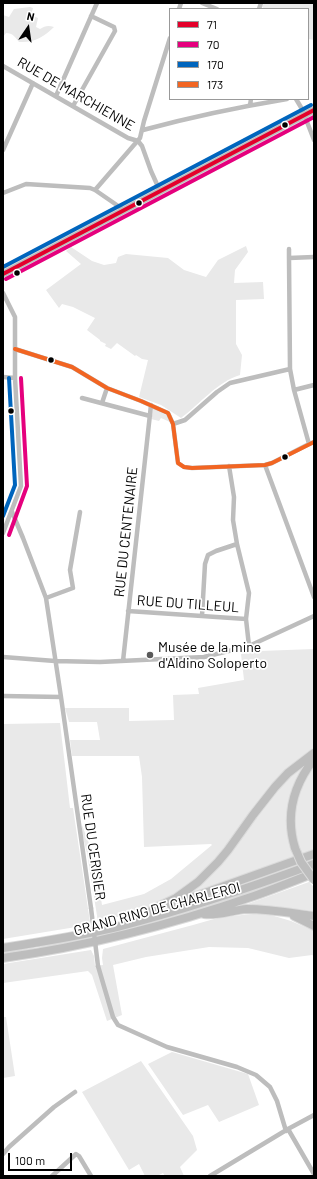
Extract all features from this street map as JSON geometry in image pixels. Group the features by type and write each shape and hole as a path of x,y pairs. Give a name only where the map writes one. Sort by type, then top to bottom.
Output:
{"highway":[{"path":"148,913 176,898 198,882 228,850 275,787 288,773 314,753"},
{"path":"314,759 306,769 298,784 292,805 292,837 295,848 304,866 314,880"},
{"path":"116,927 126,920 314,854"},
{"name":"GRAND RING DE CHARLEROI","path":"3,948 71,937 116,927 198,904 314,864"},
{"name":"GRAND RING DE CHARLEROI","path":"3,958 80,945 123,935 199,914 255,896 314,873"},
{"path":"199,914 211,915 244,910 264,909 314,916"},
{"path":"278,911 297,917 314,926"}],"main road":[{"path":"3,274 314,110"}],"street":[{"path":"56,96 97,3"},
{"path":"202,3 214,8"},
{"path":"73,106 115,31 114,27 92,16"},
{"path":"95,190 140,138 169,41"},
{"name":"RUE DE MARCHIENNE","path":"3,66 128,138 138,141"},
{"path":"3,150 34,83"},
{"path":"250,105 251,100"},
{"path":"143,130 185,119 250,105 282,100"},
{"path":"297,100 302,109 314,140"},
{"path":"138,141 142,146 160,191"},
{"path":"3,193 26,184 90,188 124,210"},
{"path":"15,349 72,367 107,388 168,413 173,424 178,463 184,467 265,465 272,463 312,443 294,390 290,369 289,249"},
{"path":"289,258 314,258"},
{"path":"3,293 15,317 15,378 21,486 3,533"},
{"path":"173,424 185,420 217,392 230,383 290,369"},
{"path":"3,377 15,378"},
{"path":"294,390 314,385"},
{"path":"102,403 107,388"},
{"path":"82,398 150,416"},
{"name":"RUE DU CENTENAIRE","path":"124,661 128,611 151,405"},
{"path":"265,465 314,597"},
{"path":"229,466 234,497 233,520 237,544 249,593 246,619 249,646"},
{"name":"RUE DU CERISIER","path":"12,512 46,598 98,966 113,1018 118,1026 167,1048 237,1067 256,1075 270,1087 277,1101 287,1130 314,1174"},
{"path":"46,598 74,588 70,570 80,512"},
{"path":"202,616 205,564 208,555 237,544"},
{"name":"RUE DU TILLEUL","path":"128,611 246,619"},
{"path":"3,656 55,661 100,662 204,657 249,646 314,616"},
{"path":"3,696 61,696"},
{"path":"3,1154 54,1107 75,1092"},
{"path":"210,1176 314,1115"},
{"path":"52,1176 76,1154 79,1156 91,1176"}],"shaded area":[{"path":"264,3 314,3 314,40 309,39 309,8 262,7"},
{"path":"33,8 31,15 38,18 36,27 40,29 47,26 54,27 46,34 34,40 24,42 19,42 14,36 8,33 6,33 3,37 3,15 9,17 14,9"},
{"path":"246,246 248,252 235,270 234,283 263,282 264,299 236,300 236,344 242,355 240,375 216,388 181,418 161,405 139,397 148,360 142,359 136,355 135,356 117,343 111,349 105,346 106,344 87,330 95,318 73,307 62,304 59,308 46,290 81,264 66,251 71,247 92,261 104,265 116,263 118,257 126,254 168,258 184,270 206,277 218,260"},
{"path":"153,408 168,416 170,422 161,418 159,421 151,419"},
{"path":"314,649 314,747 290,766 274,782 211,863 184,888 167,899 150,907 98,922 87,853 82,834 82,825 92,851 102,905 144,894 171,879 212,845 144,847 142,777 139,756 72,756 70,740 100,740 97,722 69,722 65,708 129,708 129,721 174,720 173,695 199,694 198,688 244,680 241,654 260,651"},
{"path":"60,723 70,808 73,808 90,922 82,926 3,939 3,724"},
{"path":"306,763 292,789 288,807 288,826 294,858 186,895 291,774"},
{"path":"314,764 314,849 302,854 297,841 294,808 301,786"},
{"path":"309,882 314,887 314,911 269,906 239,907"},
{"path":"264,913 291,921 314,931 314,956 289,958 248,948 209,947 146,957 113,965 122,1015 107,1021 92,975 88,971 3,983 3,964 91,950 94,956 95,966 103,965 103,949 221,917"},
{"path":"3,1017 6,1017 15,1076 3,1078"},
{"path":"172,1052 248,1074 259,1105 219,1122 208,1105 183,1115 148,1064"},
{"path":"141,1061 193,1136 197,1150 180,1167 184,1176 165,1176 163,1173 157,1176 145,1176 139,1164 129,1170 82,1092"}],"transit line":[{"name":"170","path":"3,267 311,105"},
{"name":"71","path":"3,274 314,110"},
{"name":"70","path":"6,279 314,117"},
{"name":"173","path":"15,349 72,367 107,388 168,413 173,424 178,463 184,467 265,465 314,442"},
{"name":"170","path":"3,516 15,485 9,378"},
{"name":"70","path":"9,535 27,486 21,378"}],"place":[{"name":"Musée de la mine d'Aldino Soloperto","path":"150,655"}]}
